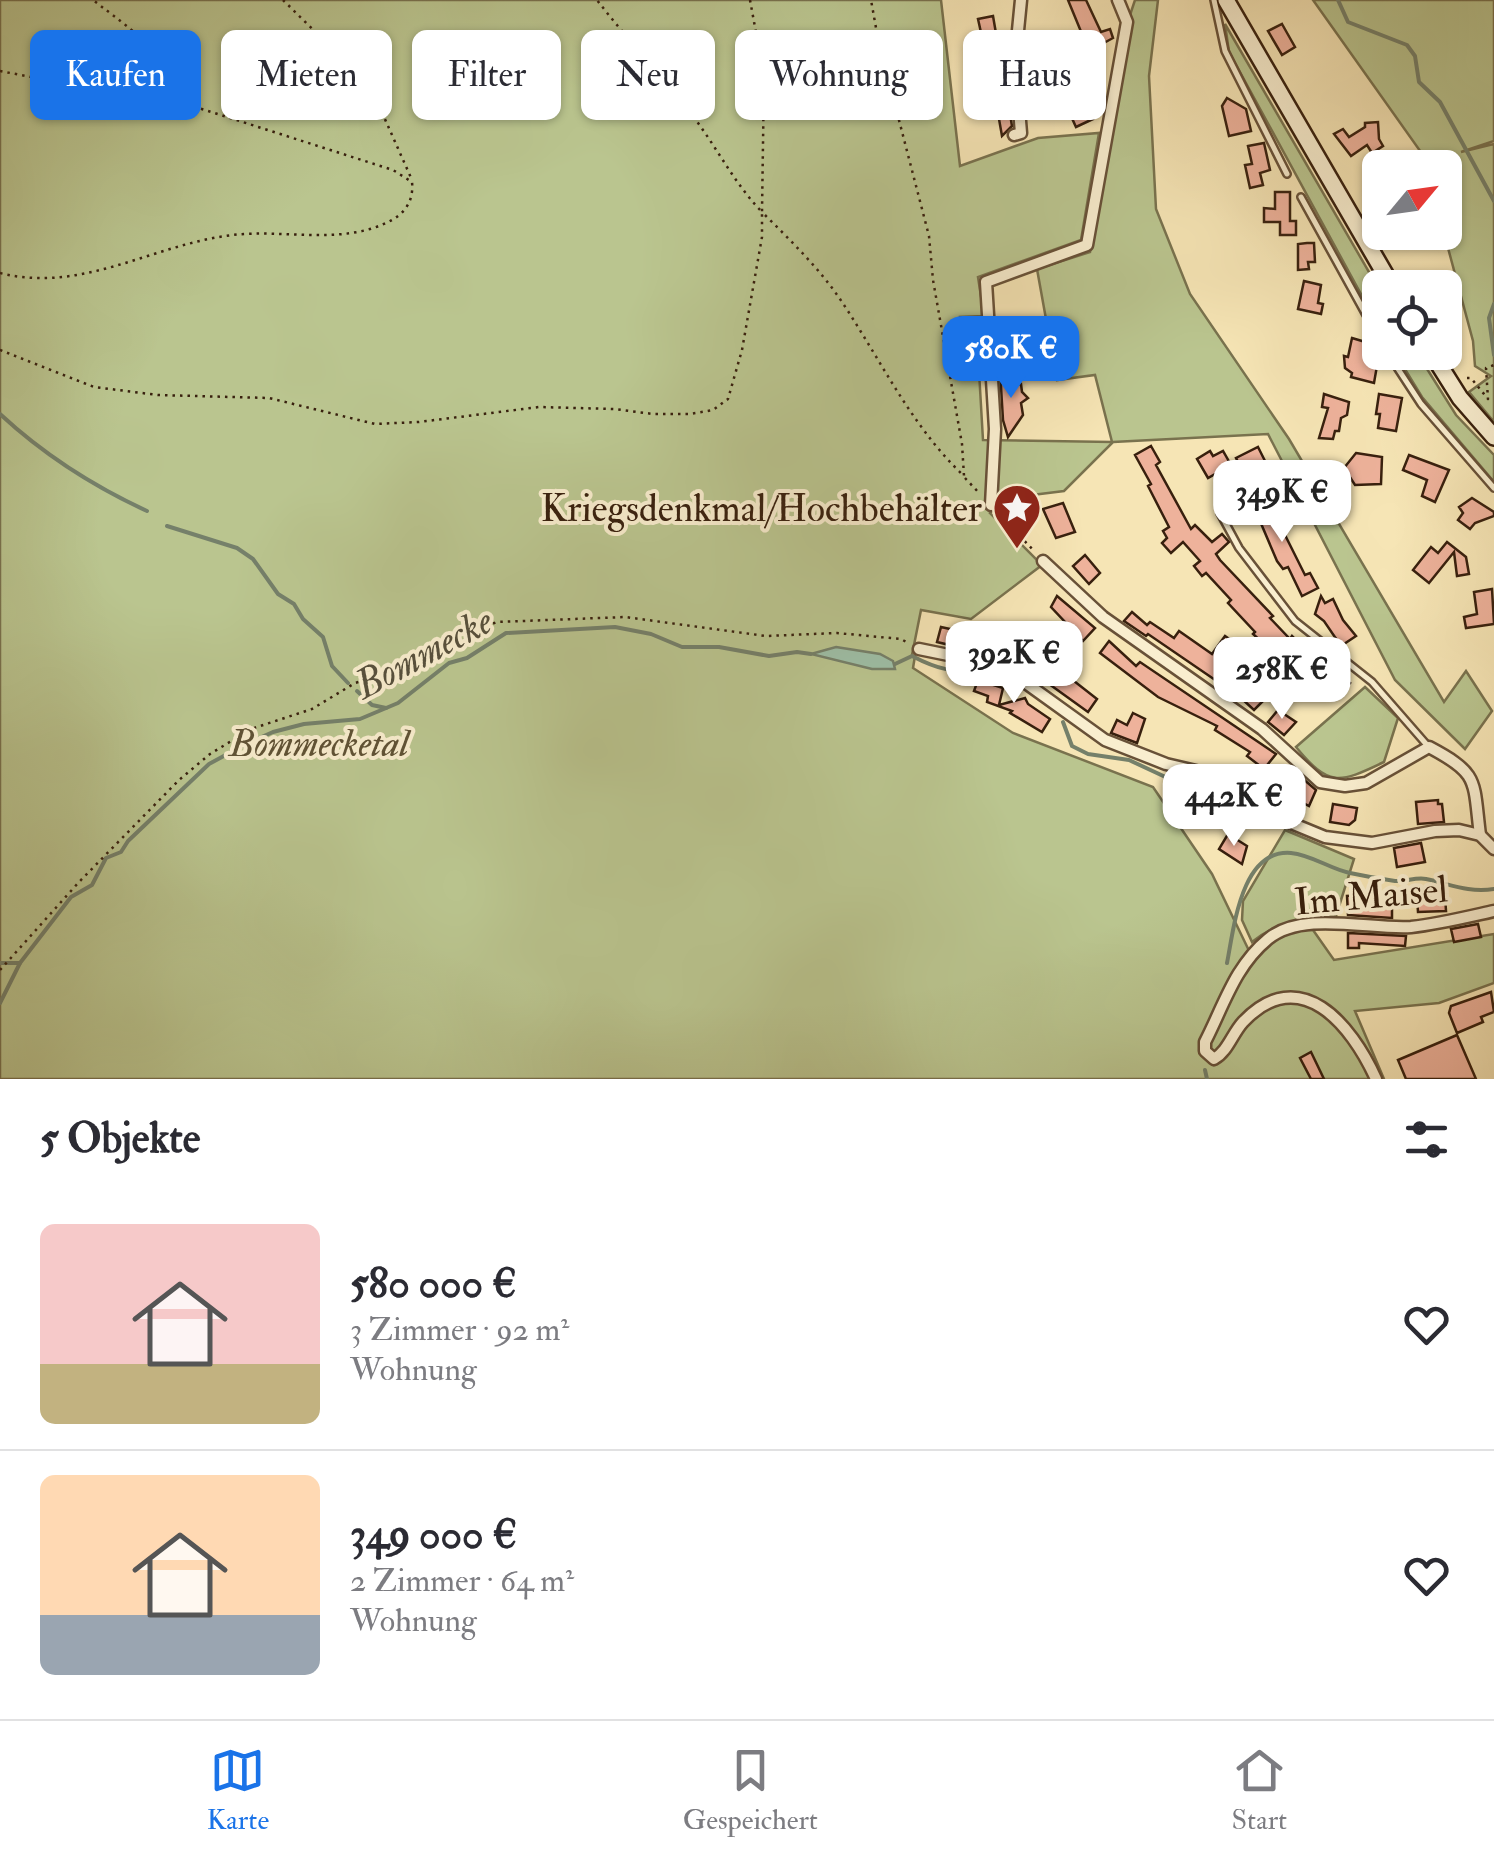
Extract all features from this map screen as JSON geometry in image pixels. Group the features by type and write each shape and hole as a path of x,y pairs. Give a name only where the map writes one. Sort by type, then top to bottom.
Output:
{"street":[{"path":"1014,135 1022,133 1015,62 1021,0"},
{"path":"991,505 995,429 986,282 1088,245 1126,22 1118,0"},
{"path":"1226,0 1384,270"},
{"path":"1441,370 1494,437"},
{"path":"1043,561 1113,626 1262,729 1320,782 1346,786 1366,783 1429,747 1466,769 1480,834 1494,849"},
{"path":"919,648 1012,673 1105,740 1166,764 1217,776 1268,804 1291,822 1324,837 1372,843 1435,831 1480,834"},
{"name":"Im Maisel","path":"1376,1079 1352,1034 1324,1009 1289,995 1269,1000 1241,1024 1223,1054 1214,1059 1204,1051 1204,1042 1236,975 1271,936 1298,925 1408,927 1494,910"}],"lane":[{"path":"1214,0 1225,52 1287,174"},
{"path":"1301,197 1362,307"},
{"path":"1399,370 1421,404 1494,488"},
{"path":"1220,514 1238,548 1295,621 1372,682 1429,747"}],"path":[{"path":"93,0 131,30"},
{"path":"0,273 63,279 121,267 228,235 361,231 400,216 410,204 412,182 384,117 344,59 283,0"},
{"path":"597,0 686,107 740,189 838,296 935,448 1043,561"},
{"path":"0,350 94,387 158,395 268,398 376,424 539,407 690,414 712,410 728,398 742,350 762,237 764,76 750,0"},
{"path":"871,0 929,236 964,476"},
{"path":"0,71 30,77"},
{"path":"201,111 392,170 412,182"},
{"path":"1445,378 1471,378 1488,400 1486,368 1494,365"},
{"path":"0,970 91,869 210,754 250,729 312,709 355,684 392,672 454,638 498,622 625,616 766,636 837,634 901,639 919,648"}],"green space":[{"name":"Bommecketal","path":"0,0 941,0 960,166 1038,138 1099,133 1081,240 978,277 984,316 960,317 962,355 978,354 983,440 1112,442 1095,375 1057,380 1037,269 1090,252 1129,18 1135,0 1158,0 1149,76 1156,209 1190,294 1289,439 1444,702 1466,671 1492,711 1465,749 1395,680 1268,434 1113,442 1064,491 1007,498 990,513 1042,565 971,619 921,610 913,668 1013,733 1153,787 1212,874 1253,959 1280,937 1304,930 1313,930 1334,960 1494,934 1494,983 1439,1003 1355,1011 1384,1079 0,1079"},
{"path":"1313,0 1494,0 1494,141 1462,152 1419,150"},
{"path":"1225,24 1368,270 1362,270 1362,296 1229,52"},
{"path":"1494,144 1494,422 1469,392 1491,376 1475,366 1462,300 1462,270 1454,270 1449,250 1462,250 1462,152"},
{"path":"1405,370 1428,370 1456,415 1494,455 1494,482 1422,397"},
{"path":"1365,687 1398,718 1384,762 1355,775 1326,775 1296,747"},
{"path":"1285,830 1354,859 1336,916 1291,922 1252,942 1242,920 1243,901"}],"shaded area":[{"path":"836,647 880,654 893,661 895,669 872,669 811,654"}],"building":[{"path":"1068,0 1086,0 1100,30 1080,30"},
{"path":"993,16 995,30 980,30 978,19"},
{"path":"1282,24 1295,47 1282,55 1268,31"},
{"path":"1227,98 1246,109 1251,131 1229,136 1222,106"},
{"path":"999,120 1011,120 1012,126 1002,136"},
{"path":"1073,120 1091,120 1076,127"},
{"path":"1378,122 1383,146 1370,150 1367,145 1351,156 1334,134 1343,129 1349,137 1365,127 1365,123"},
{"path":"1264,143 1270,170 1260,173 1263,185 1250,188 1245,165 1252,164 1248,146"},
{"path":"1275,192 1290,192 1290,221 1296,221 1296,235 1280,235 1280,222 1264,222 1264,208 1275,209"},
{"path":"1314,243 1315,262 1308,262 1309,269 1298,270 1298,244"},
{"path":"1304,281 1321,285 1321,314 1298,309"},
{"path":"1352,338 1362,341 1362,370 1376,370 1374,383 1351,377 1352,373 1345,368 1344,356 1348,357"},
{"path":"1011,368 1014,385 1021,384 1028,398 1021,403 1023,415 1008,437 1000,370"},
{"path":"1324,394 1349,402 1347,415 1341,418 1333,439 1319,438 1328,408 1322,407"},
{"path":"1379,394 1402,398 1396,431 1378,428"},
{"path":"1151,446 1160,462 1156,465 1191,529 1195,525 1212,542 1222,534 1229,542 1216,554 1220,560 1290,639 1292,636 1309,653 1292,670 1253,634 1228,603 1231,600 1206,573 1202,576 1194,566 1200,561 1183,542 1171,553 1162,543 1167,538 1163,531 1169,527 1135,455"},
{"path":"1258,447 1266,463 1261,466 1263,470 1247,479 1236,458"},
{"path":"1210,451 1213,456 1223,451 1231,465 1208,478 1197,459"},
{"path":"1356,453 1382,457 1381,484 1355,485 1344,468"},
{"path":"1409,455 1449,470 1435,502 1422,496 1427,480 1403,470"},
{"path":"1264,493 1305,575 1310,573 1318,588 1302,596 1288,567 1283,569 1277,561 1251,500"},
{"path":"1472,498 1494,512 1494,516 1470,529 1458,520 1463,513 1459,507"},
{"path":"1063,503 1075,532 1056,538 1043,509"},
{"path":"1447,542 1466,557 1469,574 1457,576 1454,552 1429,583 1413,570 1431,547 1438,553"},
{"path":"1085,555 1100,573 1089,584 1073,566"},
{"path":"1492,589 1494,624 1466,628 1464,617 1477,614 1474,592"},
{"path":"1057,596 1095,628 1083,641 1051,607"},
{"path":"1321,596 1325,603 1333,599 1356,636 1341,646 1315,614"},
{"path":"1132,612 1147,625 1150,622 1174,638 1179,631 1212,654 1225,636 1235,643 1224,658 1237,667 1234,675 1262,702 1254,710 1124,621"},
{"path":"941,627 1013,643 1009,659 937,642"},
{"path":"1109,641 1136,666 1140,662 1276,754 1264,769 1247,756 1250,752 1215,730 1217,726 1158,697 1100,653"},
{"path":"1320,661 1350,683 1339,697 1307,677"},
{"path":"1037,663 1046,670 1051,663 1097,699 1088,712 1031,671"},
{"path":"978,680 1003,688 999,705 1025,698 1050,719 1042,732 1012,711 987,702 988,696 974,691"},
{"path":"1278,710 1296,722 1284,735 1268,722"},
{"path":"1133,713 1145,719 1137,743 1111,733 1117,720 1127,725"},
{"path":"1294,771 1316,790 1309,806 1290,796 1292,783 1287,778"},
{"path":"1438,800 1444,822 1418,824 1416,802"},
{"path":"1333,804 1357,808 1355,820 1349,825 1330,822"},
{"path":"1228,834 1247,846 1242,864 1219,849"},
{"path":"1421,843 1425,862 1397,867 1394,848"},
{"path":"1445,895 1446,911 1418,912 1417,897"},
{"path":"1347,896 1378,898 1378,902 1392,902 1392,918 1348,915"},
{"path":"1478,924 1481,937 1454,942 1451,929"},
{"path":"1348,933 1406,936 1405,946 1359,943 1359,948 1348,948"},
{"path":"1491,992 1494,1012 1481,1017 1483,1022 1457,1033 1449,1013 1451,1006"},
{"path":"1457,1035 1476,1079 1406,1079 1398,1060"},
{"path":"1311,1052 1324,1079 1311,1079 1300,1058"}],"waterway":[{"name":"Bommecke","path":"1338,0 1348,22 1407,45 1415,56 1419,82 1440,102 1494,201"},
{"name":"Bommecke","path":"1494,304 1489,318 1494,355"},
{"path":"0,414 70,468 147,511"},
{"path":"167,526 237,548 253,559 278,594 294,604 303,619 323,637 332,666 348,683"},
{"name":"Bommecke","path":"0,1003 20,963 71,897 92,885 106,858 121,852 209,764 273,732 304,724 360,719 398,703 449,663 467,658 506,633 615,627 651,634 682,647 719,647 769,656 811,654"},
{"name":"Bommecke","path":"895,664 912,656 946,669 982,668"},
{"path":"357,691 372,705 386,708"},
{"name":"Bommecke","path":"1063,722 1072,746 1088,754 1129,760 1174,781 1208,786 1260,819"},
{"name":"Bommecke","path":"1227,963 1243,893 1261,864 1274,855 1299,854 1343,871 1390,880 1422,879 1467,889 1494,889"},
{"path":"0,963 20,963"},
{"path":"1205,1070 1207,1079"}],"place":[{"name":"Kriegsdenkmal/Hochbehälter","path":"1017,550"}]}
